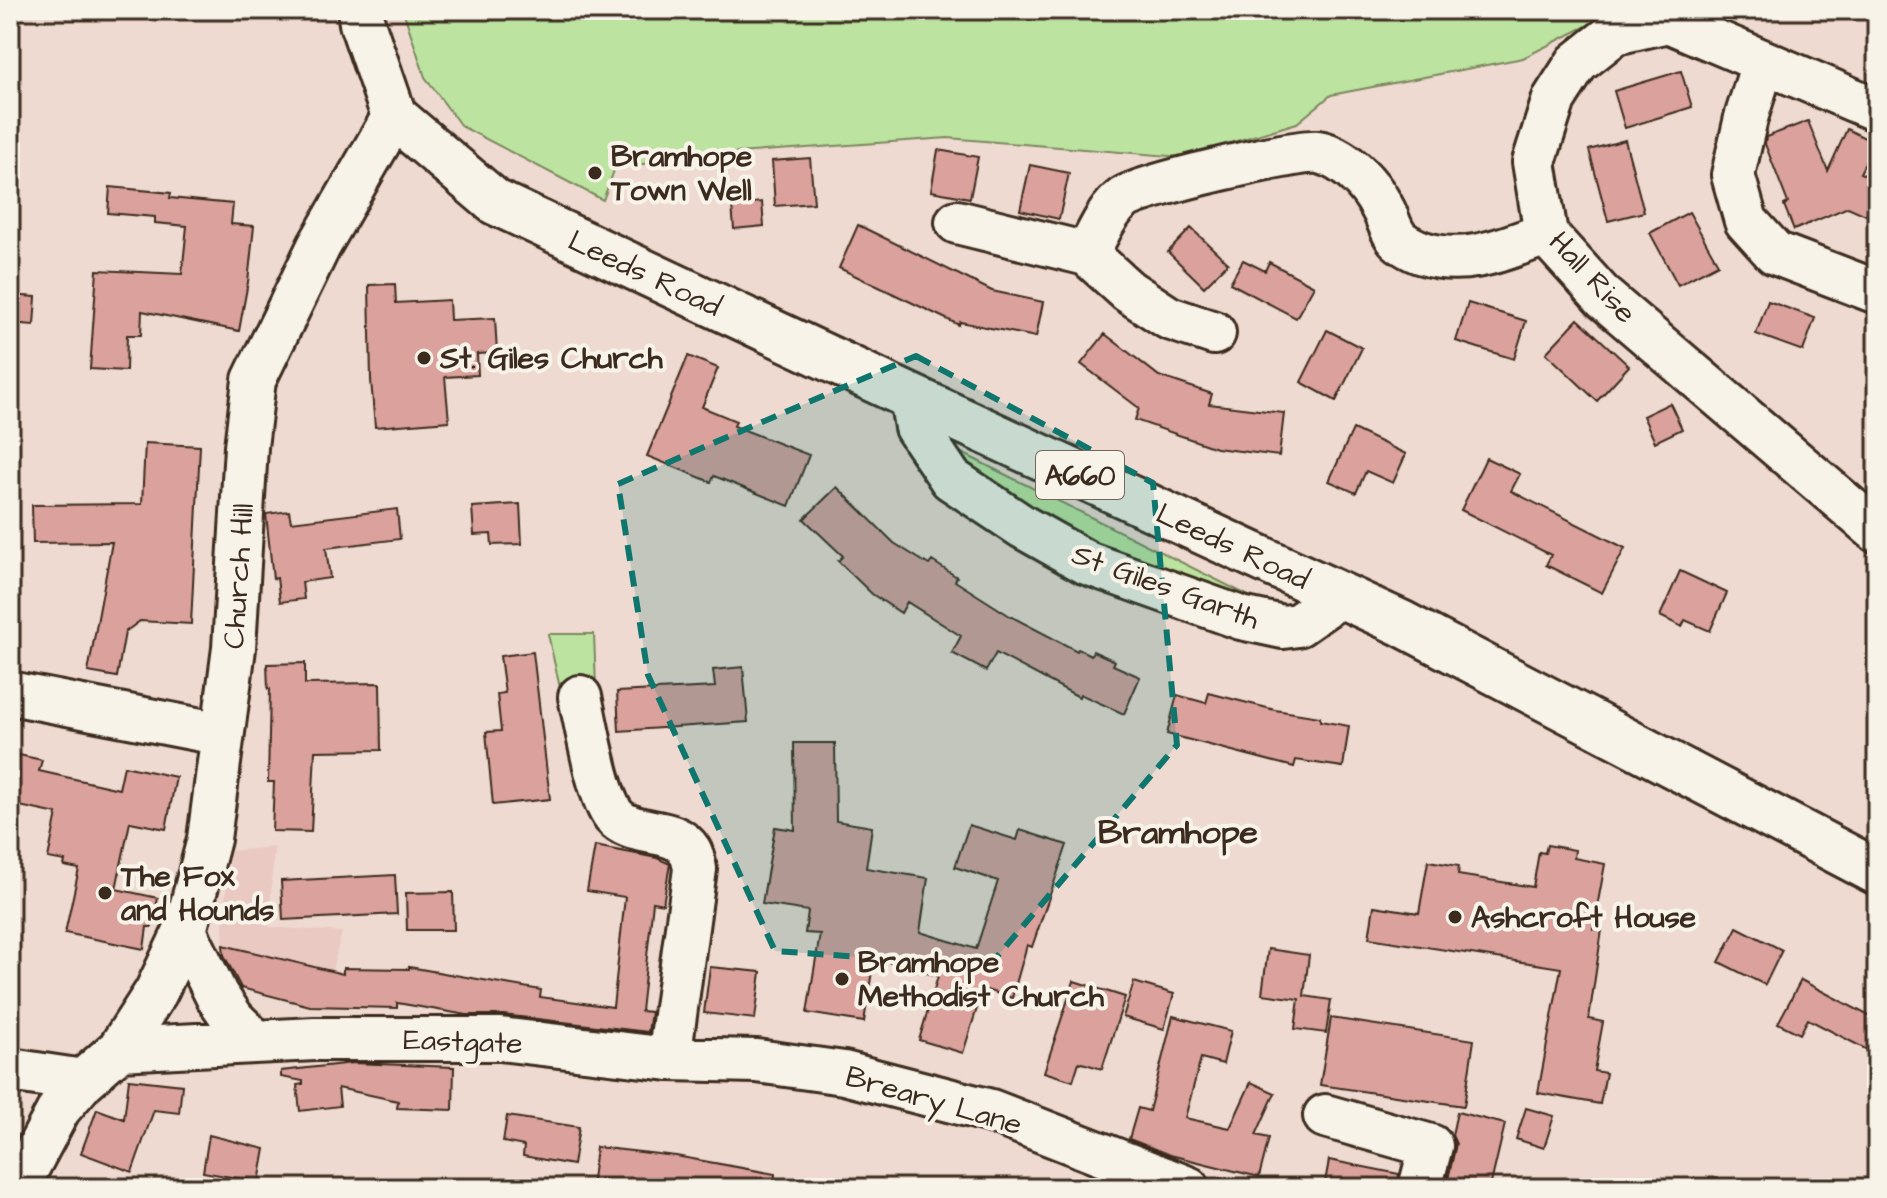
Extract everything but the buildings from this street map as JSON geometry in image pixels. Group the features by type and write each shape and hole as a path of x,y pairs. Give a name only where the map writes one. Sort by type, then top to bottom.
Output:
{"highway":[{"path":"360,10 394,116"},
{"name":"Leeds Road","path":"394,116 495,202 1401,623 1877,872"}],"street":[{"name":"Hall Rise","path":"1877,110 1668,21 1615,33 1577,63 1554,99 1534,162 1546,234 1604,298 1877,531"},
{"path":"1763,63 1733,175 1746,221 1775,253 1877,292"},
{"name":"Church Hill","path":"17,1188 59,1109 83,1081 119,1049 156,992 185,931 209,839 234,648 246,447 254,380 319,246 394,116"},
{"path":"1087,254 1123,198 1199,175 1290,154 1318,152 1338,159 1359,174 1382,206 1397,239 1421,253 1455,259 1483,256 1546,234"},
{"path":"957,222 1087,254 1128,291 1169,318 1214,333"},
{"name":"St Giles Garth","path":"911,397 916,427 951,479 1023,527 1087,563 1241,618 1283,627 1298,625 1341,595"},
{"path":"10,693 222,734"},
{"path":"580,697 604,797 615,817 631,828 679,841 690,851 695,869 669,1059"},
{"path":"185,931 217,996 233,1019 256,1042"},
{"name":"Eastgate","path":"119,1049 256,1042 500,1039 669,1059"},
{"name":"Breary Lane","path":"669,1059 757,1061 844,1073 991,1111 1188,1188"},
{"path":"10,1070 83,1081"},
{"path":"1325,1116 1431,1146 1420,1188"}],"highlighted area":[{"path":"916,356 1153,483 1177,745 989,966 775,951 648,675 618,484"}],"shaded area":[{"path":"274,847 269,927 342,932 323,1005 310,1006 228,985 224,975 223,915 231,851"}],"green space":[{"path":"403,10 1618,10 1523,58 1331,95 1297,123 1182,157 948,138 708,155 615,168 603,200 461,126 425,77"},
{"path":"956,450 1279,611 1101,551 956,461"},
{"path":"548,634 594,634 596,687 560,688"}],"place":[{"name":"Bramhope Town Well","path":"595,173"},
{"name":"St. Giles Church","path":"424,358"},
{"name":"The Fox and Hounds","path":"105,893"},
{"name":"Ashcroft House","path":"1455,917"},
{"name":"Bramhope Methodist Church","path":"842,979"}],"district":[{"name":"Bramhope","path":"1178,831"}]}
